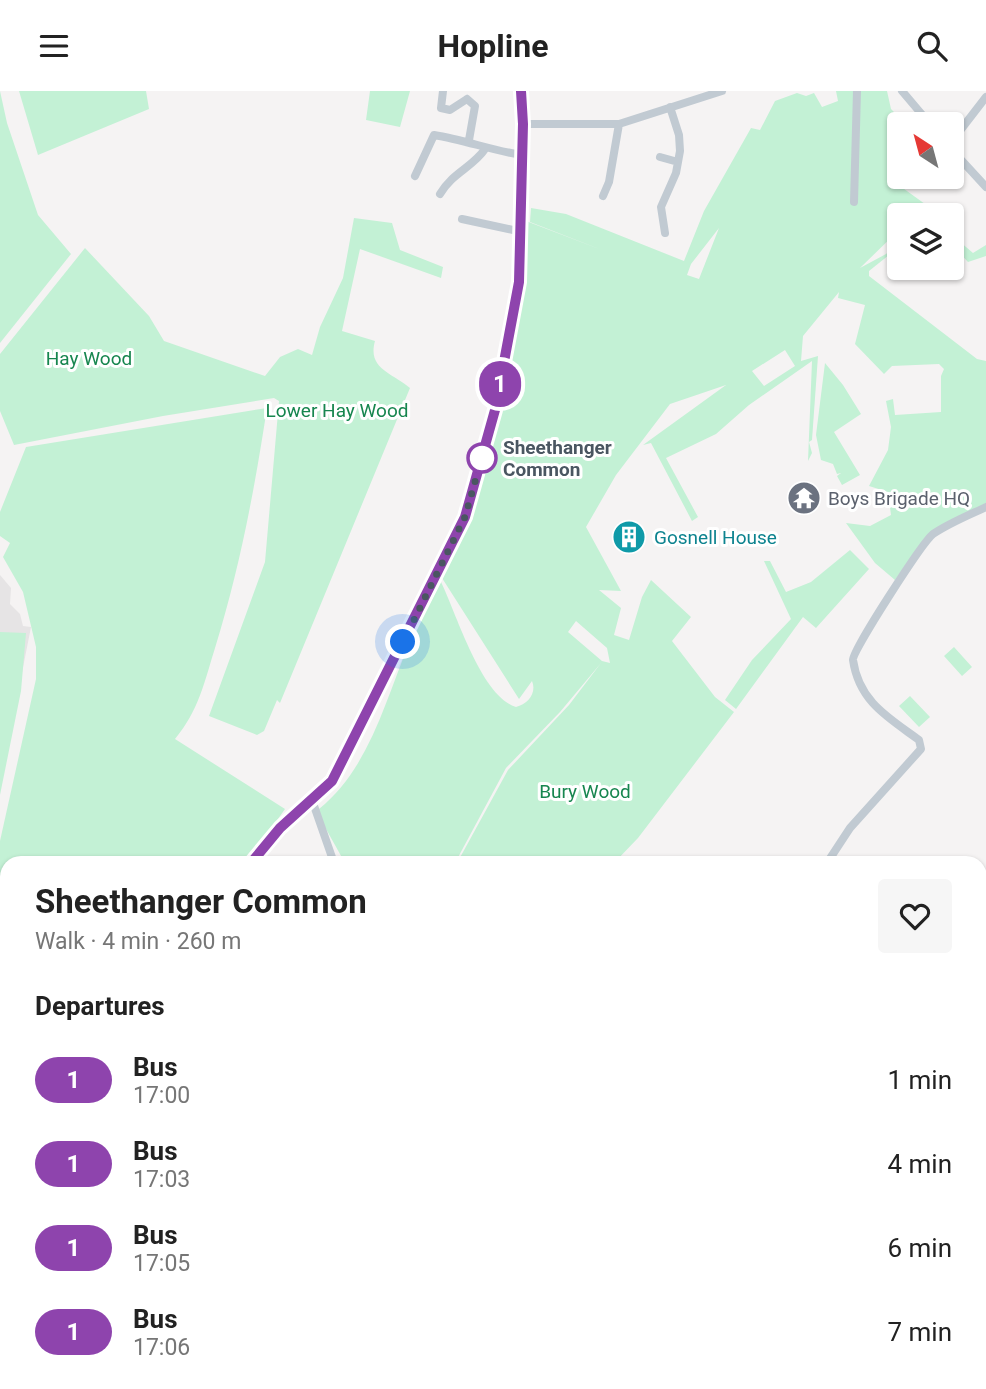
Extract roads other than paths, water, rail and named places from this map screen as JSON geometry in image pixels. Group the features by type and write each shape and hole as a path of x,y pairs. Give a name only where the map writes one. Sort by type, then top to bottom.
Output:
{"main road":[{"path":"257,856 280,828 332,781 465,517 495,410 521,271 521,91"}],"street":[{"path":"443,91 441,107 450,110 467,95 475,106 469,140"},
{"path":"523,124 619,124 722,91"},
{"path":"854,202 857,91"},
{"path":"902,91 920,112"},
{"path":"964,125 986,97"},
{"path":"665,233 660,207 678,162 679,135 670,107"},
{"path":"603,196 609,182 619,124"},
{"path":"415,176 434,135 469,140 485,149 521,155"},
{"path":"440,194 448,180 465,165 477,161 485,149"},
{"path":"660,157 678,162"},
{"path":"964,163 986,187"},
{"path":"462,219 522,232"},
{"path":"832,856 850,828 921,750 919,740 873,708 854,665 855,649 888,602 896,583 928,540 986,507"},
{"path":"312,800 332,856"}],"place":[{"name":"Sheethanger Common","path":"482,458"},
{"name":"Boys Brigade HQ","path":"804,498"},
{"name":"Gosnell House","path":"629,537"}],"park label":[{"name":"Hay Wood","path":"89,358"},
{"name":"Lower Hay Wood","path":"337,410"},
{"name":"Bury Wood","path":"585,791"}]}
